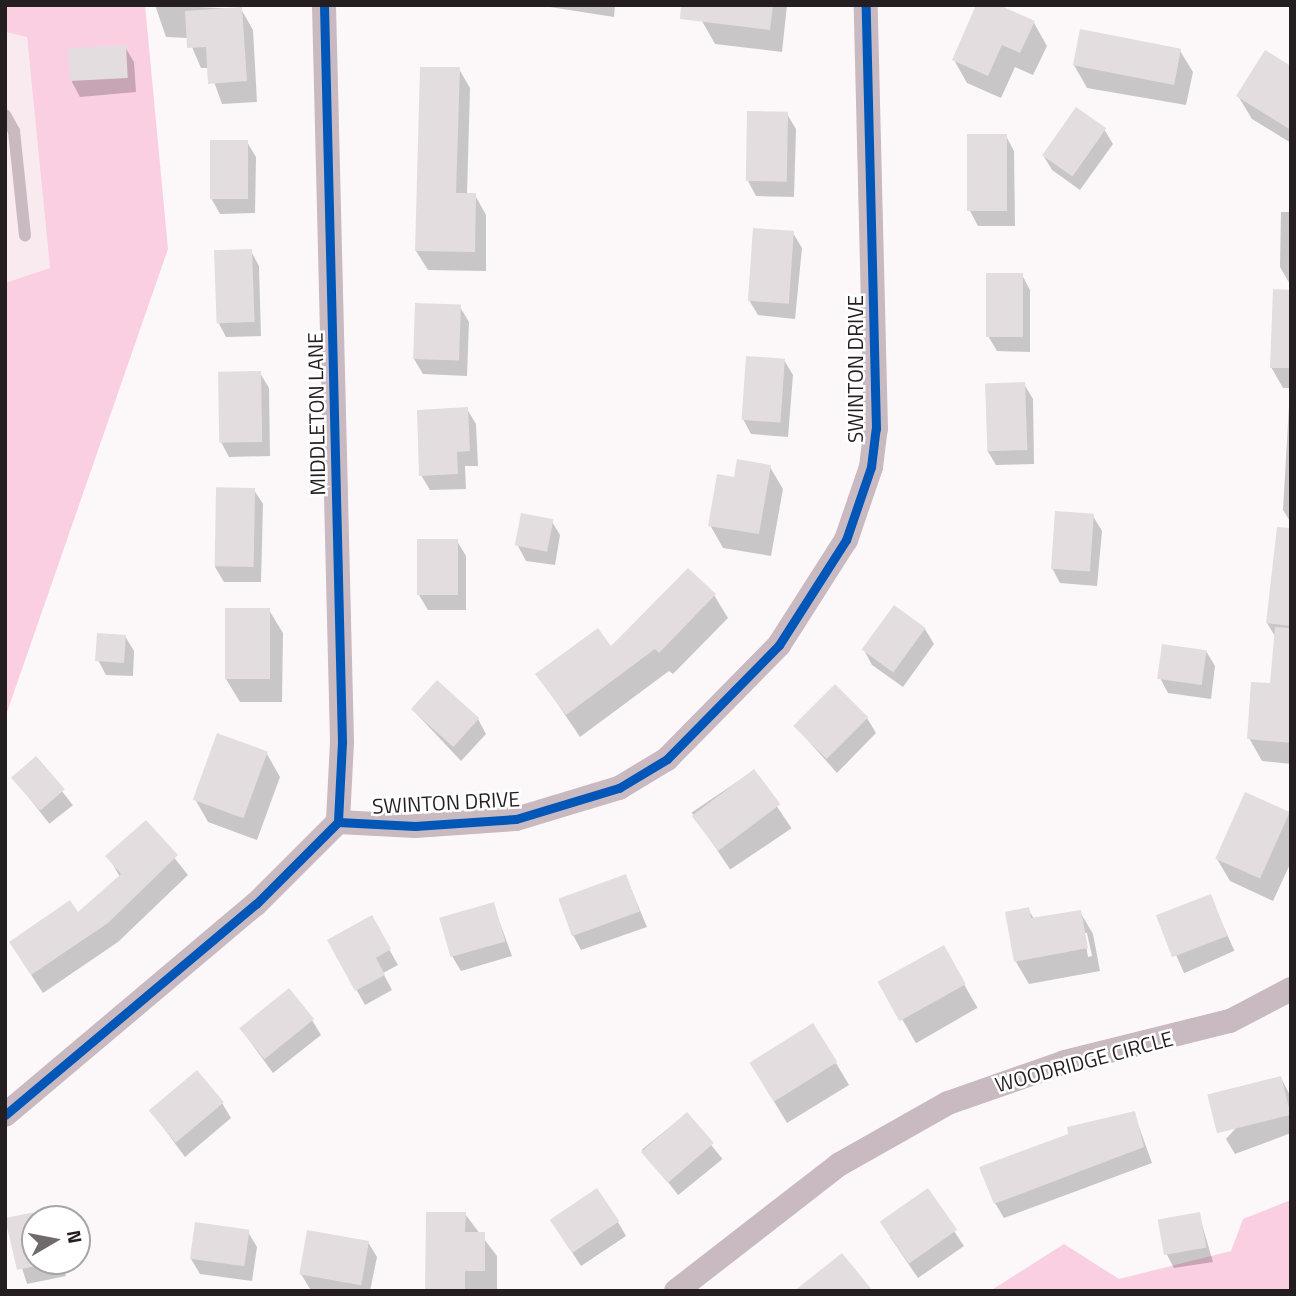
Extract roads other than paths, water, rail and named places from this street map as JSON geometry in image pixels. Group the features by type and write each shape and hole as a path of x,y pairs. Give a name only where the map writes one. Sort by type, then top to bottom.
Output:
{"street":[{"name":"MIDDLETON LANE","path":"324,5 342,742 338,822"},
{"name":"SWINTON DRIVE","path":"338,822 516,819 619,788 667,759 729,702 804,611 860,506 876,429 866,5"},
{"path":"5,1115 256,904 338,822"},
{"name":"WOODRIDGE CIRCLE","path":"677,1291 830,1171 948,1103 1052,1066 1230,1021 1291,989"}],"lane":[{"path":"5,115 14,131 25,235"}]}
